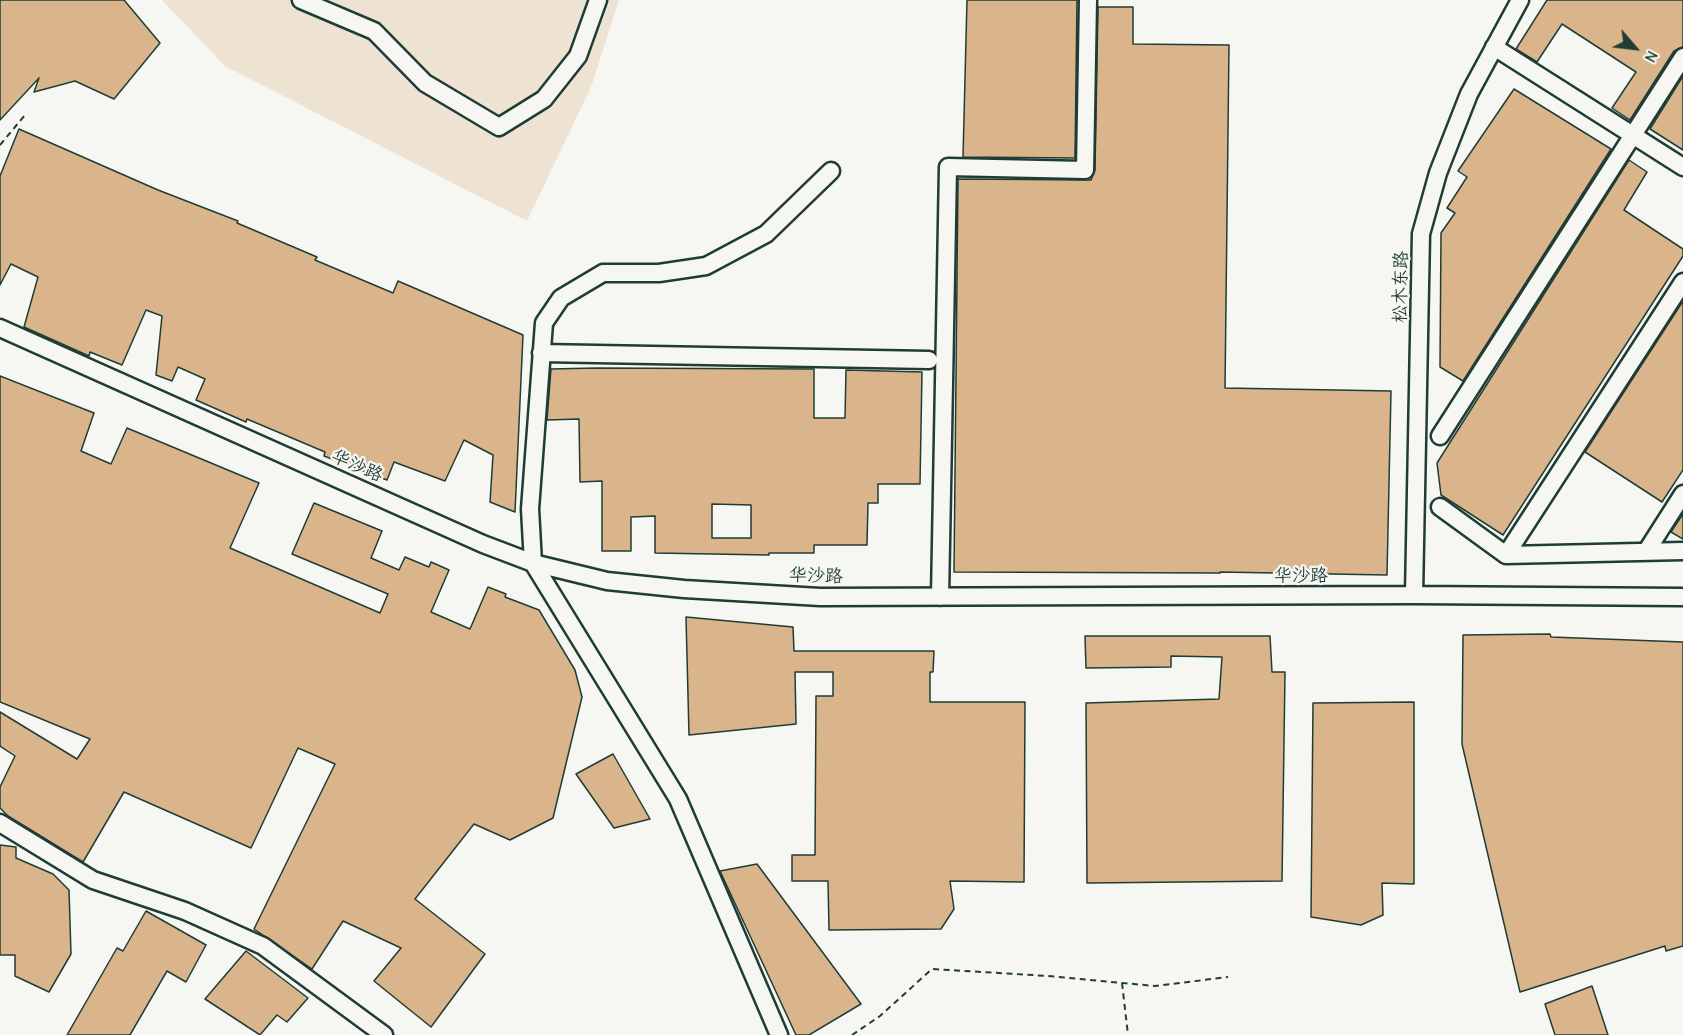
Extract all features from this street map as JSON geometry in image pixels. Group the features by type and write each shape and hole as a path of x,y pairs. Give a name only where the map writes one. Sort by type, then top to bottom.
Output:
{"street":[{"path":"301,0 374,31 425,83 499,127 544,99 578,56 598,0"},
{"path":"940,597 948,167 1085,170 1088,0"},
{"name":"松木东路","path":"1414,595 1421,234 1438,173 1465,104 1520,0"},
{"path":"1494,47 1683,167"},
{"path":"1440,436 1683,57"},
{"path":"780,1035 678,799 533,563 530,509 544,324 561,298 603,273 659,273 706,266 766,234 831,171"},
{"path":"1506,555 1683,282"},
{"name":"华沙路","path":"0,328 483,544 533,563 607,581 684,590 820,597 1414,595 1683,597"},
{"path":"541,353 929,360"},
{"path":"1646,552 1683,494"},
{"path":"1440,507 1506,555 1683,551"},
{"path":"0,823 93,880 185,911 263,946 384,1035"},
{"path":"364,1020 374,1035"}],"path":[{"path":"0,145 25,115"},
{"path":"852,1035 880,1016 932,969 1155,986 1228,977"},
{"path":"1122,983 1128,1035"}],"shaded area":[{"path":"162,0 619,0 591,87 527,221 225,66"}],"building":[{"path":"0,0 124,0 160,43 114,99 75,81 34,92 39,78 0,120"},
{"path":"967,0 1077,0 1075,158 963,157"},
{"path":"1547,0 1683,0 1683,47 1674,51 1630,120 1612,108 1636,72 1562,24 1537,62 1516,49"},
{"path":"1098,7 1133,7 1133,44 1229,45 1225,388 1391,391 1387,575 1220,572 954,572 958,179 1091,180 1095,170"},
{"path":"1683,76 1683,150 1650,129"},
{"path":"1514,89 1611,149 1463,381 1440,367 1441,233 1455,213 1447,208 1467,177 1458,171"},
{"path":"19,129 158,190 238,221 237,223 317,257 315,260 393,293 398,281 523,335 515,512 490,502 493,455 464,440 445,481 394,462 387,480 324,456 325,452 196,400 205,379 178,367 172,381 156,375 162,316 146,310 122,365 90,352 89,356 24,327 38,277 11,264 0,285 0,176"},
{"path":"1629,160 1647,172 1624,210 1683,249 1683,256 1503,535 1441,495 1437,463"},
{"path":"1683,301 1683,470 1662,502 1585,452"},
{"path":"551,369 814,369 814,418 845,418 846,370 922,372 920,484 878,484 878,503 868,503 867,545 814,545 814,553 769,553 769,555 655,553 655,516 631,517 631,551 602,551 602,481 580,482 579,419 547,420","holes":["712,504 751,505 751,538 712,538"]},
{"path":"0,376 94,413 81,451 111,464 127,428 259,483 230,548 380,613 388,594 292,554 314,503 382,531 371,558 399,570 405,557 429,567 431,562 449,570 431,612 470,629 488,587 506,594 505,597 539,610 575,670 582,697 553,818 510,840 474,824 415,899 485,954 431,1027 374,981 401,948 343,921 312,969 254,929 335,764 298,748 251,848 124,792 83,862 8,816 0,808 0,787 15,756 0,746 0,712 77,759 90,739 0,702"},
{"path":"1683,514 1683,539 1671,532"},
{"path":"686,617 793,627 794,651 934,651 933,672 930,672 930,702 1025,702 1024,882 950,881 954,909 941,929 829,930 828,881 792,881 792,855 815,855 816,696 833,696 833,672 795,672 796,724 689,735"},
{"path":"1550,634 1551,637 1683,642 1683,946 1666,951 1665,946 1520,992 1462,744 1463,635"},
{"path":"1085,636 1270,636 1272,672 1285,672 1282,881 1087,883 1086,703 1219,699 1222,657 1171,656 1171,667 1086,668"},
{"path":"1414,702 1414,884 1382,883 1383,915 1361,925 1311,917 1313,703"},
{"path":"613,754 650,819 614,828 576,774"},
{"path":"0,845 16,847 16,858 53,874 69,890 71,954 49,992 15,976 15,955 0,955"},
{"path":"757,864 861,1004 809,1035 796,1035 720,871"},
{"path":"146,911 206,945 186,982 167,971 130,1035 67,1035 117,948 123,951"},
{"path":"246,951 308,998 287,1022 277,1015 260,1035 205,999"},
{"path":"1592,986 1608,1035 1555,1035 1545,1004"}]}
